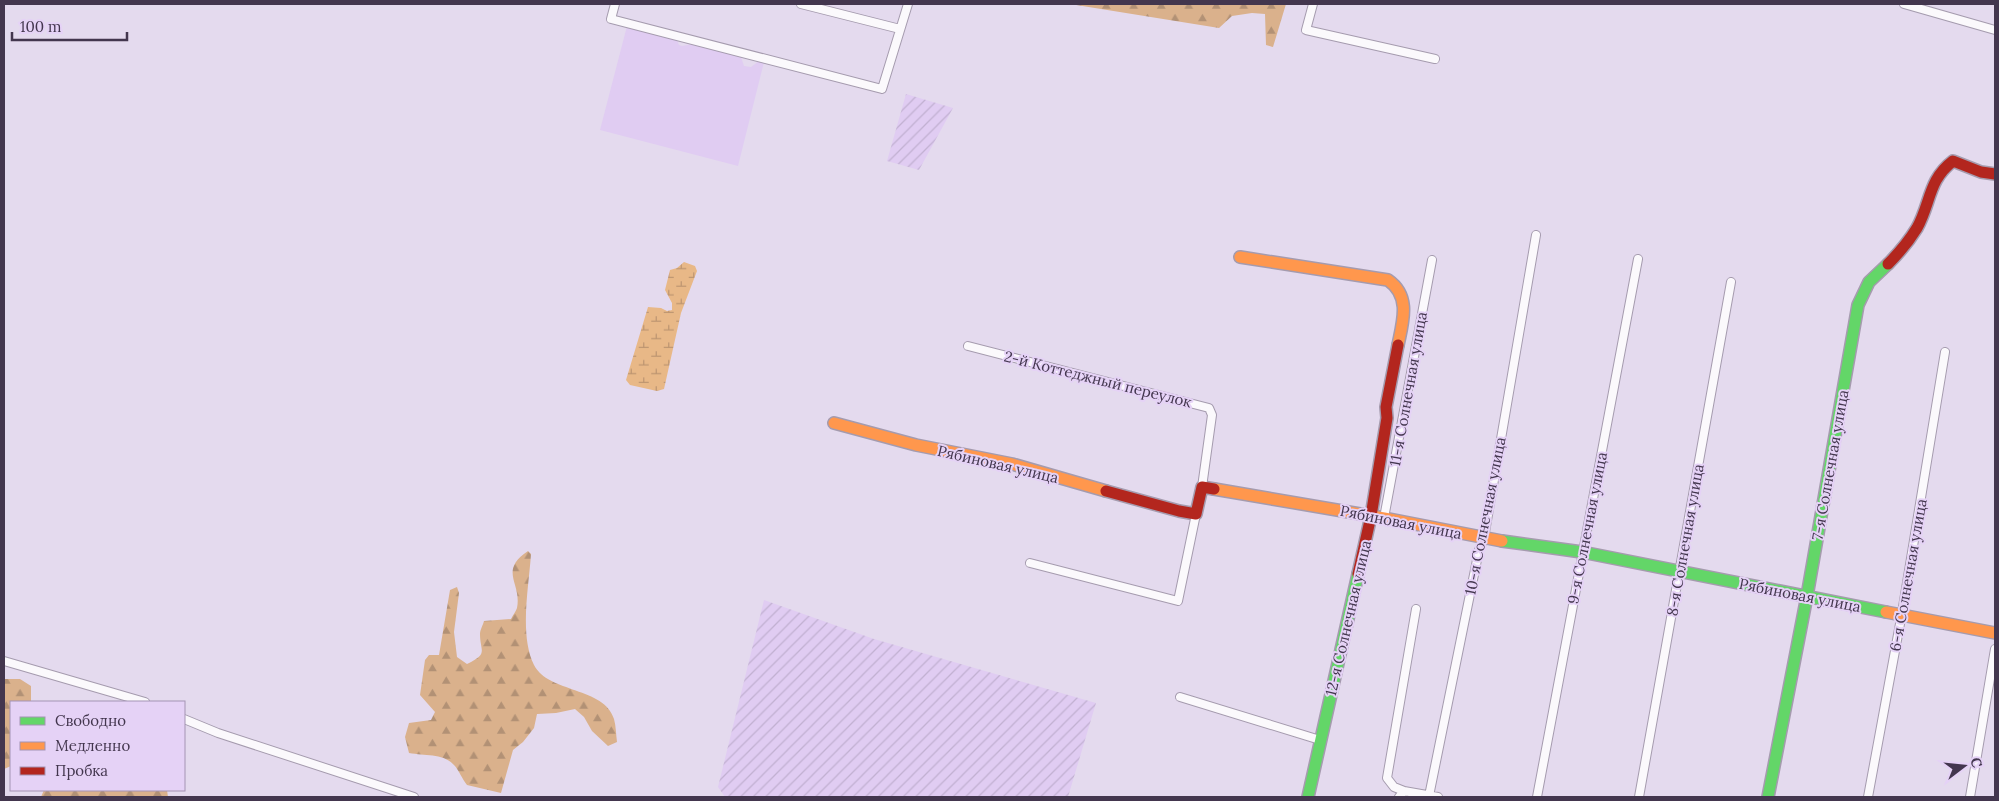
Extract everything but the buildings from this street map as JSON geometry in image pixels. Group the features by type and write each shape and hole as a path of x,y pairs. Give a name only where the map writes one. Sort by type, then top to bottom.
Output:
{"street":[{"path":"614,4 611,19 882,89 908,4"},
{"path":"801,4 900,29"},
{"path":"1312,4 1306,30 1435,59"},
{"path":"1904,4 1995,30"},
{"name":"7-я Солнечная улица","path":"1768,797 1807,596 1858,305 1869,282 1895,257 1917,227 1935,179 1942,170 1953,161 1981,172 1995,174"},
{"name":"10-я Солнечная улица","path":"1434,797 1479,550 1484,538 1536,235"},
{"name":"12-я Солнечная улица","path":"1240,257 1388,280 1398,286 1404,297 1404,313 1386,407 1371,516 1308,797"},
{"name":"9-я Солнечная улица","path":"1537,797 1638,259"},
{"name":"11-я Солнечная улица","path":"1384,518 1432,260"},
{"name":"8-я Солнечная улица","path":"1638,797 1731,282"},
{"name":"2-й Коттеджный переулок","path":"968,346 1209,408 1212,415 1202,486"},
{"name":"6-я Солнечная улица","path":"1868,797 1902,614 1945,352"},
{"name":"Рябиновая улица","path":"834,423 916,445 1012,464 1179,512 1196,514"},
{"path":"1030,563 1178,601 1202,486"},
{"name":"Рябиновая улица","path":"1202,486 1384,518 1484,538 1582,552 1995,632"},
{"path":"1416,609 1387,778 1402,794 1434,797"},
{"path":"1970,797 1995,648"},
{"path":"4,661 142,701"},
{"path":"1180,697 1320,740"},
{"path":"185,719 218,733 414,797"}],"shaded area":[{"path":"627,26 677,40 679,45 682,46 692,44 741,57 744,66 751,67 759,61 764,62 738,166 600,130"},
{"path":"906,94 953,108 919,170 887,161"},
{"path":"764,600 874,639 1096,703 1068,797 725,797 718,787"}],"green space":[{"path":"1070,4 1286,4 1273,47 1266,45 1265,14 1252,13 1232,16 1219,28"},
{"path":"684,262 695,266 697,271 681,313 664,389 657,391 630,385 626,380 648,307 661,308 667,311 672,310 672,303 665,290 670,270 677,268"},
{"path":"528,551 531,554 526,625 529,653 534,665 541,674 551,681 588,695 600,701 609,709 614,719 617,742 608,746 592,731 584,717 575,709 537,714 534,728 523,742 513,750 501,793 467,785 456,767 445,758 409,753 405,737 409,723 431,720 435,712 420,695 425,660 429,655 439,655 450,590 457,587 459,593 454,632 457,657 467,664 482,652 480,632 484,621 511,619 516,610 518,599 513,578 514,565"},
{"path":"4,679 20,679 31,686 31,701 10,701 10,766 4,769"},
{"path":"44,791 167,791 168,797 41,797"}],"traffic: fast":[{"path":"1768,797 1807,596 1858,305 1869,282 1888,264"},
{"path":"1502,541 1582,552 1886,612"},
{"path":"1308,797 1358,574"}],"traffic: slow":[{"path":"1240,257 1388,280 1395,286 1403,301 1404,310 1398,345"},
{"path":"834,423 916,445 1012,464 1106,491"},
{"path":"1214,489 1384,518 1502,541"},
{"path":"1886,612 1995,633"}],"traffic: jam":[{"path":"1888,264 1917,228 1934,184 1945,168 1953,161 1981,172 1995,174"},
{"path":"1358,574 1371,516 1387,418 1386,407 1398,345"},
{"path":"1106,491 1196,514 1202,487 1214,489"}]}
